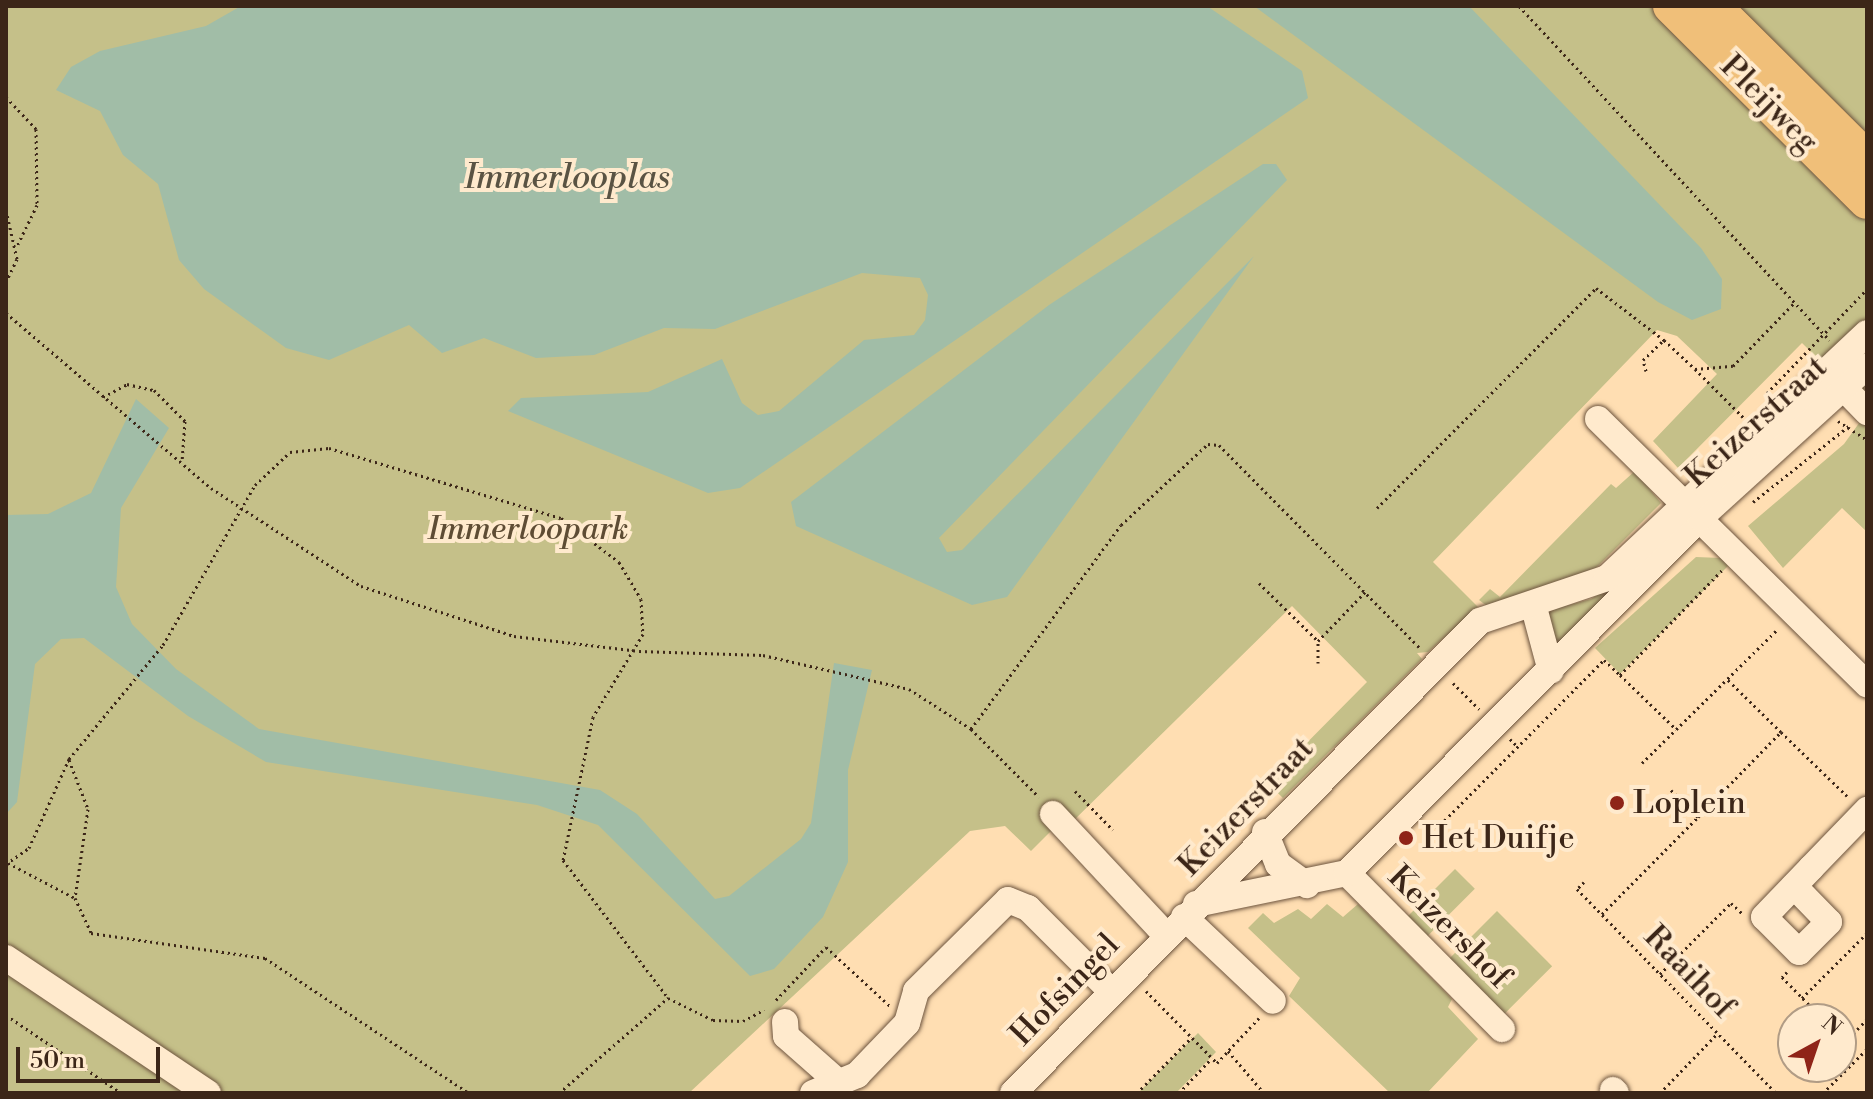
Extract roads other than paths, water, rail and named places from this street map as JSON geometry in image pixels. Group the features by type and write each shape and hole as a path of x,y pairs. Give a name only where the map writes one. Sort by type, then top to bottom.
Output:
{"highway":[{"name":"Pleijweg","path":"1671,6 1867,201"},
{"name":"Pleijweg","path":"1713,6 1867,159"}],"street":[{"name":"Keizerstraat","path":"1182,919 1265,832 1480,621 1607,578 1693,511 1836,380 1867,333"},
{"name":"Keizerstraat","path":"1836,380 1867,366"},
{"path":"1836,380 1866,411"},
{"path":"1598,419 1867,684"},
{"name":"Keizerstraat","path":"1182,919 1347,873 1551,671 1693,511"},
{"path":"1533,604 1551,671"},
{"path":"1794,886 1829,922 1799,952 1764,917 1865,812"},
{"name":"Hofsingel","path":"1013,1093 1182,919 1053,814"},
{"path":"1265,832 1278,864 1307,885"},
{"name":"Keizershof","path":"1347,873 1502,1029"},
{"path":"785,1022 786,1036 825,1087 857,1075 907,1023 916,991 1008,900 1028,908 1121,983"},
{"path":"1182,919 1269,1007"},
{"path":"6,958 208,1093"}],"water":[{"name":"Immerlooplas","path":"241,6 1207,6 1302,71 1308,98 740,488 708,493 508,411 521,398 648,392 722,359 742,403 758,415 779,411 864,340 914,335 925,320 928,295 920,278 862,273 715,329 664,328 594,355 536,358 484,338 442,353 409,325 329,360 286,348 204,289 179,260 158,184 123,155 100,111 56,90 71,67 100,51 206,26"},
{"path":"1254,6 1469,6 1701,248 1722,279 1721,309 1692,320 1658,302"},
{"path":"1263,164 1276,164 1287,180 939,538 947,552 962,550 1254,256 1007,597 972,605 796,526 791,502 1049,305"},
{"path":"136,399 169,428 121,508 116,587 132,624 176,669 259,729 600,790 637,814 715,899 729,896 801,839 811,823 834,663 872,670 848,770 848,862 823,917 774,969 750,976 598,825 537,805 266,762 188,716 84,638 61,639 35,664 17,802 6,814 6,515 48,514 91,493"}],"place":[{"name":"Loplein","path":"1617,803"},
{"name":"Het Duifje","path":"1406,838"}],"park label":[{"name":"Immerloopark","path":"528,529"}]}
